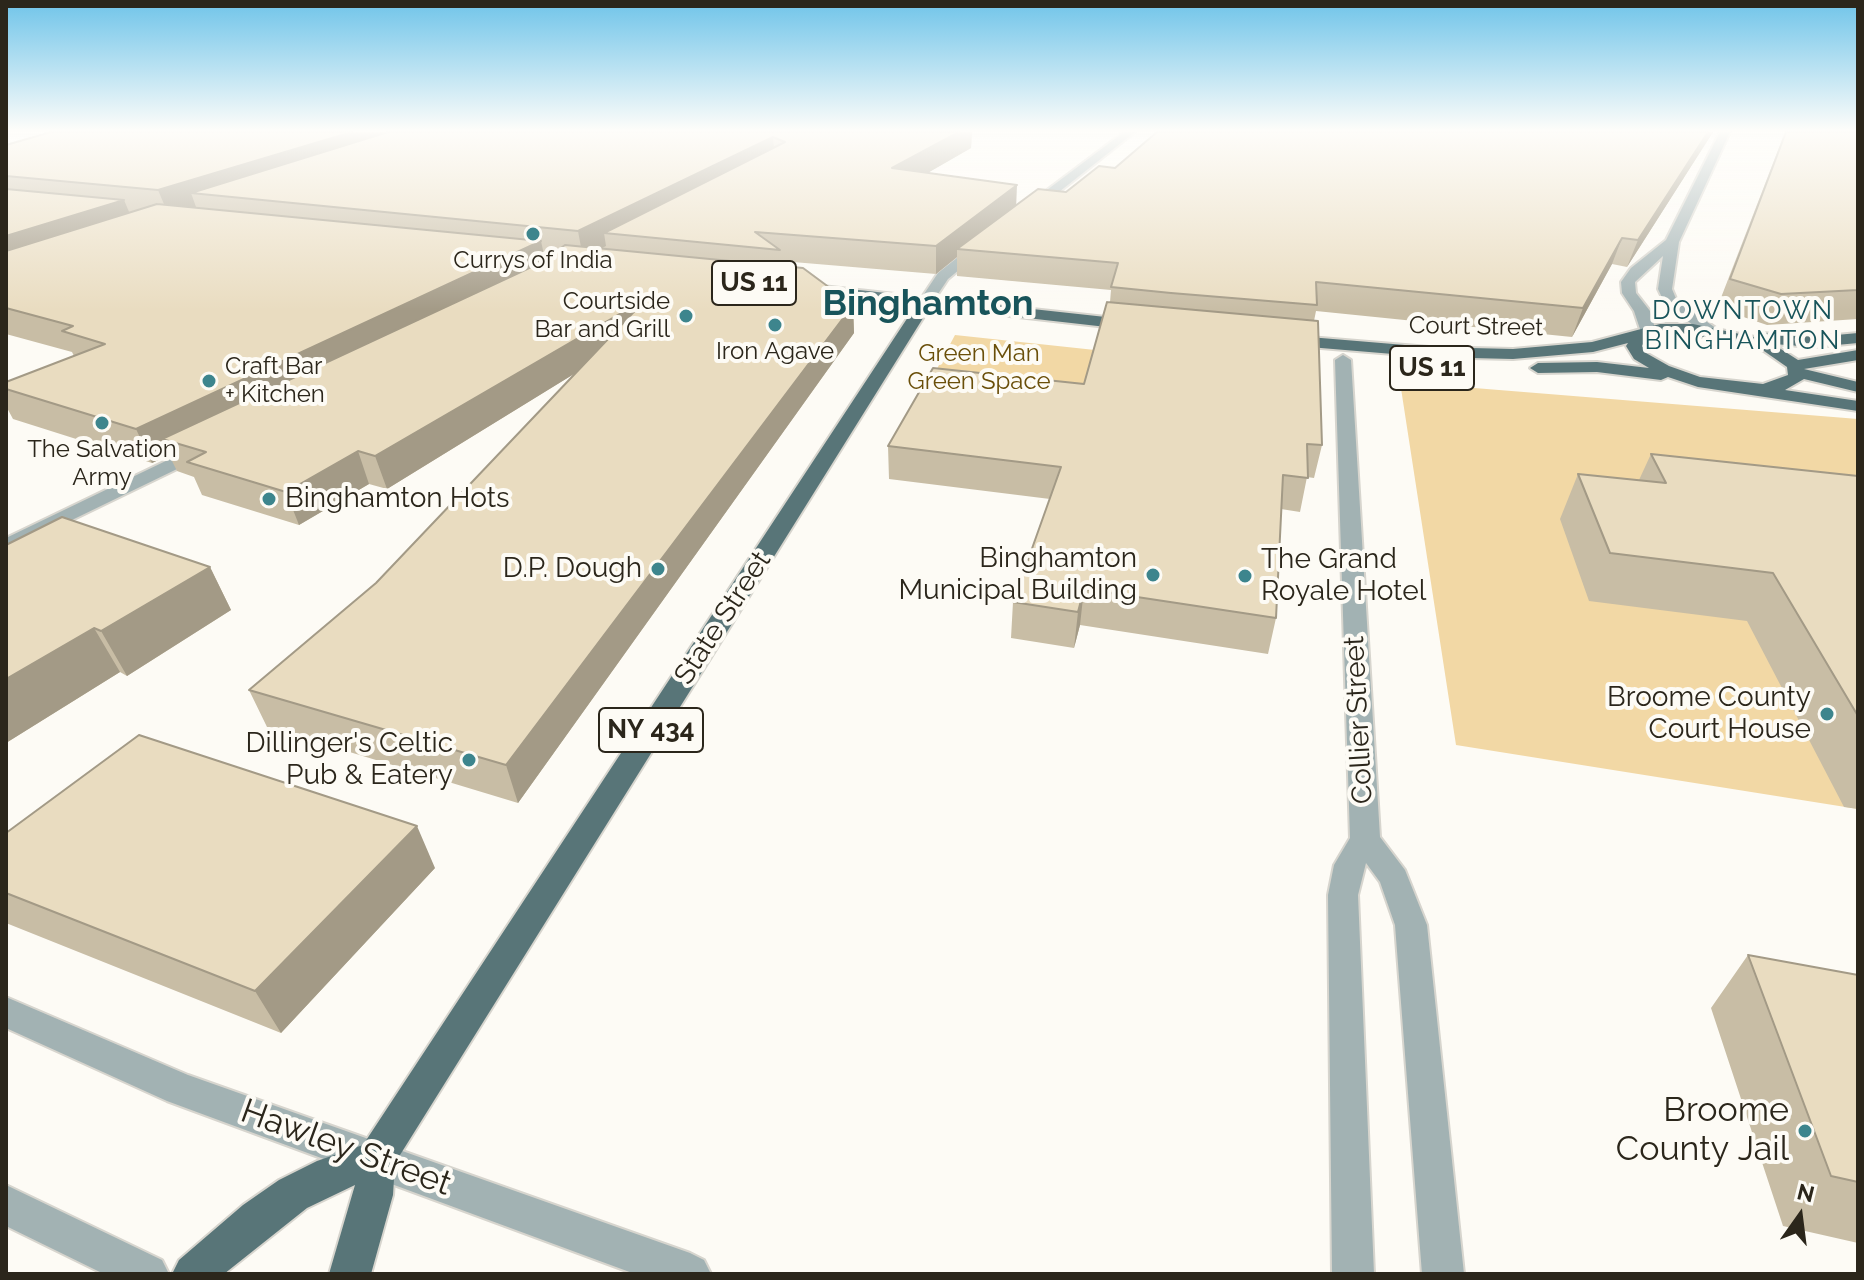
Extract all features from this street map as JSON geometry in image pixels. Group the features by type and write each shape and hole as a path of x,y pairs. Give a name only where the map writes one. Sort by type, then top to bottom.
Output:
{"main road":[{"name":"US 11","path":"787,287 927,300 1153,328"},
{"name":"State Street","path":"350,1274 374,1195 376,1159 927,300"},
{"name":"US 11","path":"1643,334 1675,328 1815,342 1858,338"},
{"name":"Court Street","path":"1643,334 1563,351 1495,354 1270,345 1343,360 1474,370 1597,367 1698,382"},
{"path":"1643,334 1634,346 1640,356 1663,370 1698,382"},
{"path":"1731,335 1770,348 1796,368 1858,387"},
{"name":"US 11","path":"1698,382 1737,389 1783,386 1795,380 1796,368 1858,355"},
{"path":"1737,389 1858,406"},
{"path":"193,1274 244,1228 293,1194 331,1174 376,1159"}],"street":[{"path":"1011,223 1052,192"},
{"path":"1696,192 1672,242 1665,289 1669,300 1712,331"},
{"name":"State Street","path":"927,300 943,276 998,232"},
{"path":"1643,334 1642,311 1629,293 1628,282 1636,271 1672,242"},
{"name":"Collier Street","path":"1343,360 1365,839 1394,878 1411,925 1443,1274"},
{"path":"6,546 216,443"},
{"name":"Collier Street","path":"1353,1274 1343,895 1349,865 1365,839"},
{"name":"Hawley Street","path":"6,1012 180,1089 690,1274"},
{"path":"6,1205 148,1274"}],"green space":[{"name":"Green Man Green Space","path":"955,335 1095,350 1077,409 924,393"},
{"path":"1400,382 1858,419 1858,809 1456,745"}],"building":[{"path":"6,192 124,200 6,236"},
{"path":"195,192 659,192 578,231 191,193"},
{"path":"686,192 1008,192 936,246 755,232 780,250 604,233"},
{"path":"1034,192 1669,192 1638,240 1622,238 1583,308 1316,282 1317,305 1171,293 1111,287 1118,263 957,249"},
{"path":"1763,192 1858,192 1858,290 1781,294 1730,279"},
{"path":"157,204 541,241 136,429 6,389 6,382 105,344 62,331 73,326 6,308 6,251"},
{"path":"565,245 803,268 853,305 506,765 249,690 376,583 647,298 375,456 358,451 286,492 187,462 206,452 162,439 540,263"},
{"path":"1107,302 1318,321 1322,445 1307,444 1308,478 1283,475 1276,618 1084,589 1078,612 1013,602 1061,467 888,446 933,368 1084,384"},
{"path":"1651,454 1858,476 1858,716 1773,573 1610,553 1578,474 1666,483"},
{"path":"62,517 210,567 101,631 94,628 6,679 6,545"},
{"path":"139,735 417,826 255,991 6,893 6,833"},
{"path":"1748,955 1858,975 1858,1182 1831,1176"}],"place":[{"name":"Currys of India","path":"533,234"},
{"name":"Courtside Bar and Grill","path":"686,316"},
{"name":"Iron Agave","path":"775,325"},
{"name":"Craft Bar + Kitchen","path":"209,381"},
{"name":"The Salvation Army","path":"102,423"},
{"name":"Binghamton Hots","path":"269,499"},
{"name":"D.P. Dough","path":"658,569"},
{"name":"Binghamton Municipal Building","path":"1153,575"},
{"name":"The Grand Royale Hotel","path":"1245,576"},
{"name":"Broome County Court House","path":"1827,714"},
{"name":"Dillinger's Celtic Pub & Eatery","path":"469,760"},
{"name":"Broome County Jail","path":"1805,1131"}],"district":[{"name":"Binghamton","path":"928,304"},
{"name":"DOWNTOWN BINGHAMTON","path":"1743,326"}]}
